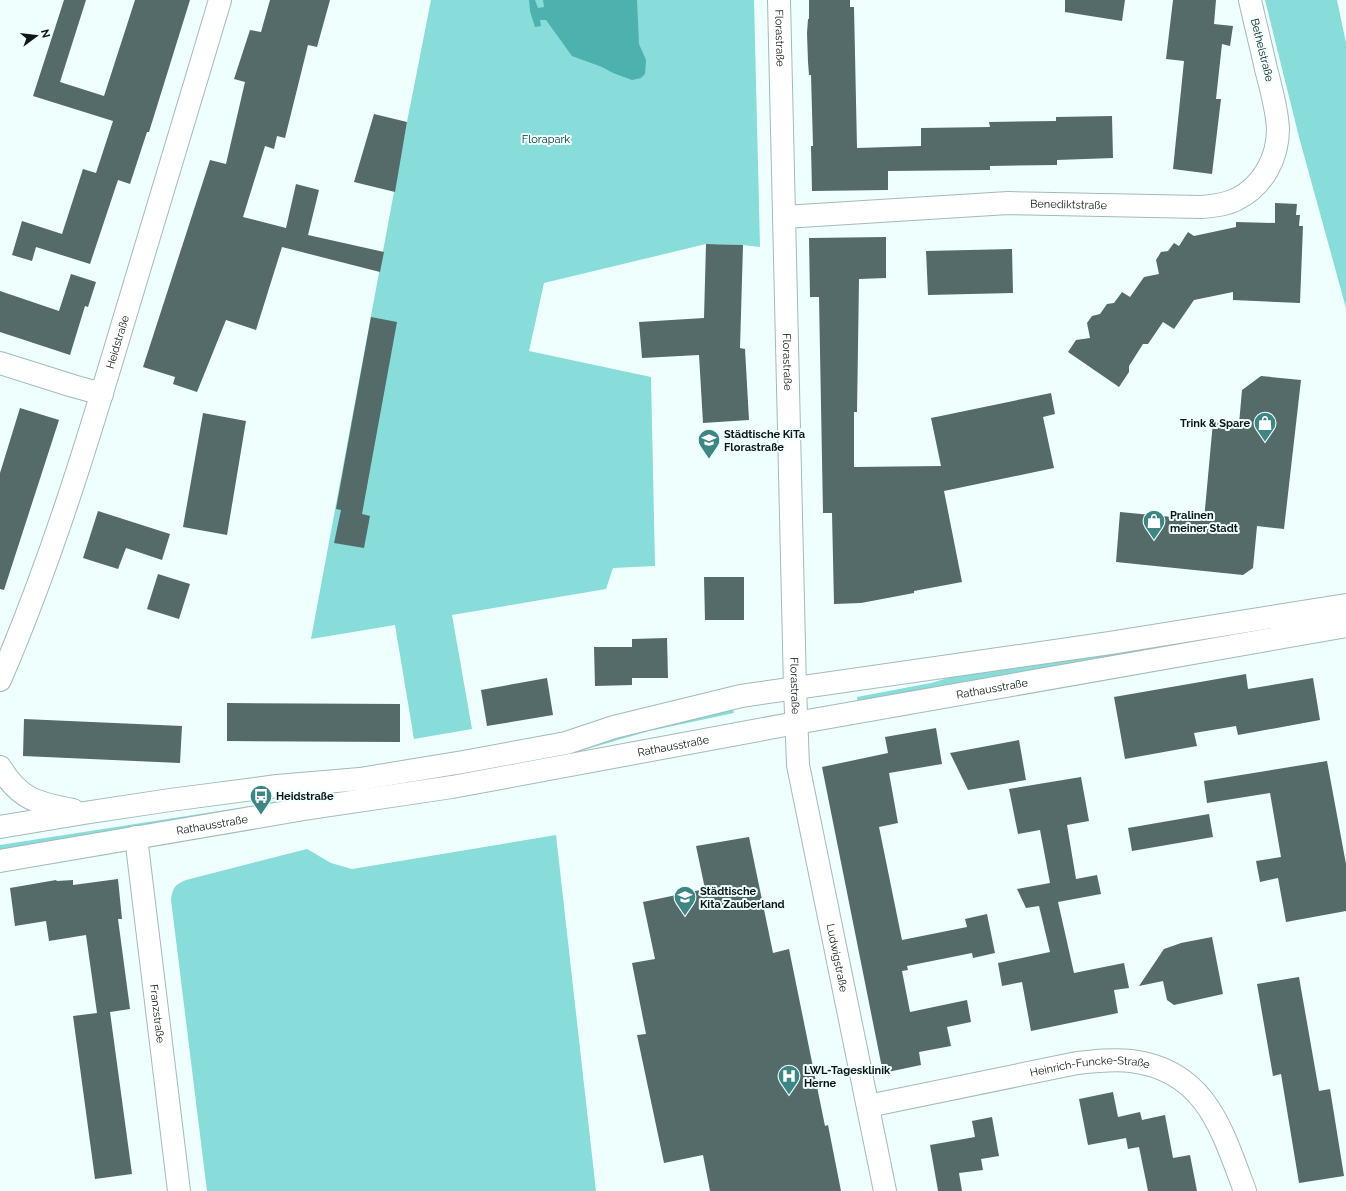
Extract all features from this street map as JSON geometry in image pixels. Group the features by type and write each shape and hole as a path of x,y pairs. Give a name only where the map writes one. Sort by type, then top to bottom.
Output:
{"street":[{"name":"Heidstraße","path":"0,680 15,645 55,539 102,394 220,0"},
{"name":"Florastraße","path":"778,0 796,723"},
{"name":"Bethelstraße","path":"1250,0 1274,100"},
{"name":"Benediktstraße","path":"784,217 1008,203 1201,207 1222,204 1237,199 1255,185 1269,168 1275,152 1278,129 1274,100"},
{"path":"0,363 102,394"},
{"path":"0,827 170,800 270,787 360,779 566,743 614,727 741,696 1110,643 1346,605"},
{"name":"Rathausstraße","path":"0,861 304,809 452,787 796,723 1346,626"},
{"name":"Ludwigstraße","path":"796,723 798,765 885,1191"},
{"path":"0,767 7,779 23,795 44,804 84,813"},
{"name":"Franzstraße","path":"136,837 179,1191"},
{"name":"Heinrich-Funcke-Straße","path":"868,1106 1077,1063 1107,1060 1131,1061 1156,1066 1167,1070 1189,1084 1209,1107 1219,1125 1245,1191"}],"green space":[{"name":"Florapark","path":"431,0 754,0 760,247 706,244 544,283 529,351 651,377 655,566 613,568 606,589 452,615 472,729 414,739 395,625 311,639"},
{"path":"1265,0 1337,0 1346,43 1346,308 1299,137"},
{"path":"1346,618 858,704 857,697 931,683 965,673 1005,666"},
{"path":"732,706 734,713 649,731 549,760 460,778 459,770"},
{"path":"443,773 444,780 0,852 0,845 257,805 329,791"},
{"path":"556,835 596,1191 207,1191 171,900 173,890 177,885 186,880 307,849 331,863 352,869"}],"shaded area":[{"path":"529,0 535,0 538,8 544,7 543,0 637,0 639,44 646,60 645,74 641,78 632,80 572,56 546,20 540,20 541,26 535,27 530,11"}],"building":[{"path":"64,0 86,0 60,82 104,96 135,0 190,0 149,132 147,132 130,184 118,180 90,264 36,247 32,261 12,255 22,221 62,234 83,169 96,173 113,121 33,96"},
{"path":"270,0 330,0 317,47 308,45 285,138 277,136 274,149 265,146 243,217 286,228 296,184 319,190 308,235 384,252 380,272 282,247 256,330 226,320 197,392 173,384 175,377 143,367 210,160 226,164 245,82 234,79 250,30 261,32"},
{"path":"809,0 850,0 850,7 854,7 857,148 921,146 921,128 990,127 989,122 1056,121 1056,117 1112,116 1113,158 1057,160 1057,165 990,166 990,170 888,171 888,190 812,191 811,146 813,146 811,75 809,75 807,33"},
{"path":"1065,0 1125,0 1122,21 1065,12"},
{"path":"1173,0 1216,0 1214,24 1233,26 1230,46 1222,44 1216,99 1221,99 1212,174 1173,169 1184,61 1166,59"},
{"path":"374,114 407,122 395,192 354,182"},
{"path":"1275,203 1297,204 1296,215 1300,215 1299,226 1303,226 1300,303 1233,300 1233,292 1194,300 1174,329 1163,322 1148,344 1143,344 1129,366 1129,372 1119,387 1068,352 1076,340 1090,338 1087,323 1092,316 1100,314 1107,304 1114,303 1122,292 1130,297 1144,277 1159,274 1156,260 1161,252 1168,251 1174,243 1179,246 1188,232 1194,236 1236,227 1236,222 1275,223"},
{"path":"886,237 886,278 859,279 857,412 854,412 854,467 941,466 931,418 1051,393 1055,414 1043,417 1054,468 944,491 962,582 861,603 834,604 832,513 823,513 819,297 810,297 809,238"},
{"path":"706,244 743,245 740,348 745,349 749,420 703,423 699,355 642,358 639,322 704,318"},
{"path":"1012,249 1013,293 928,295 926,251"},
{"path":"71,274 96,282 88,307 85,306 70,355 0,332 0,291 59,311"},
{"path":"371,317 397,322 362,514 370,516 364,548 334,543 341,510 336,509"},
{"path":"1261,376 1301,380 1284,529 1257,526 1253,568 1243,575 1116,562 1120,512 1204,520 1213,422 1239,424 1242,390"},
{"path":"20,408 59,420 4,590 0,589 0,473"},
{"path":"203,413 246,421 227,535 183,527"},
{"path":"98,511 170,534 162,560 126,548 118,569 83,558"},
{"path":"158,574 190,584 179,619 147,609"},
{"path":"704,577 744,577 744,620 705,620"},
{"path":"667,638 668,678 632,678 632,685 595,686 594,647 632,647 632,639"},
{"path":"1246,674 1248,689 1313,678 1320,720 1238,735 1236,726 1194,733 1197,746 1125,759 1114,697"},
{"path":"547,678 553,715 487,726 481,690"},
{"path":"227,703 400,704 400,742 227,741"},
{"path":"24,719 182,726 180,763 23,756"},
{"path":"936,728 942,764 889,773 898,823 879,827 902,940 967,927 965,919 987,914 995,953 973,958 972,953 907,966 908,970 902,971 910,1012 967,1000 971,1022 947,1027 951,1046 919,1052 921,1065 883,1073 822,767 888,753 885,737"},
{"path":"1019,740 1026,780 968,790 950,753"},
{"path":"1327,761 1346,864 1346,911 1286,922 1278,878 1260,882 1256,861 1281,857 1270,793 1207,803 1204,781"},
{"path":"1081,777 1089,821 1067,825 1076,879 1097,875 1101,894 1058,902 1074,973 1124,963 1129,988 1114,990 1118,1013 1031,1031 1022,982 1002,986 998,963 1050,952 1039,906 1026,908 1017,889 1050,883 1040,830 1018,834 1009,789"},
{"path":"1209,814 1213,837 1132,851 1128,828"},
{"path":"749,837 773,953 789,949 825,1126 828,1125 841,1191 710,1191 703,1155 664,1163 637,1035 646,1034 632,963 655,959 643,902 705,889 696,846"},
{"path":"118,879 122,919 118,919 130,1009 110,1012 132,1174 95,1179 73,1016 97,1013 86,935 49,941 46,921 15,926 10,888 56,880 73,880 73,885"},
{"path":"1212,937 1223,994 1174,1005 1167,1000 1163,981 1139,986 1164,949 1181,943"},
{"path":"1299,977 1319,1091 1330,1089 1344,1176 1299,1183 1281,1074 1273,1076 1257,984"},
{"path":"1113,1092 1118,1117 1140,1112 1142,1120 1165,1115 1173,1158 1190,1155 1197,1191 1148,1191 1139,1147 1128,1149 1126,1138 1088,1145 1079,1099"},
{"path":"992,1117 999,1156 981,1159 983,1170 959,1173 962,1191 938,1191 930,1145 975,1137 972,1121"}],"place":[{"name":"Trink & Spare","path":"1265,442"},
{"name":"Städtische KiTa Florastraße","path":"709,460"},
{"name":"Pralinen meiner Stadt","path":"1154,540"},
{"name":"Heidstraße","path":"261,816"},
{"name":"Städtische Kita Zauberland","path":"685,916"},
{"name":"LWL-Tagesklinik Herne","path":"789,1096"}]}
